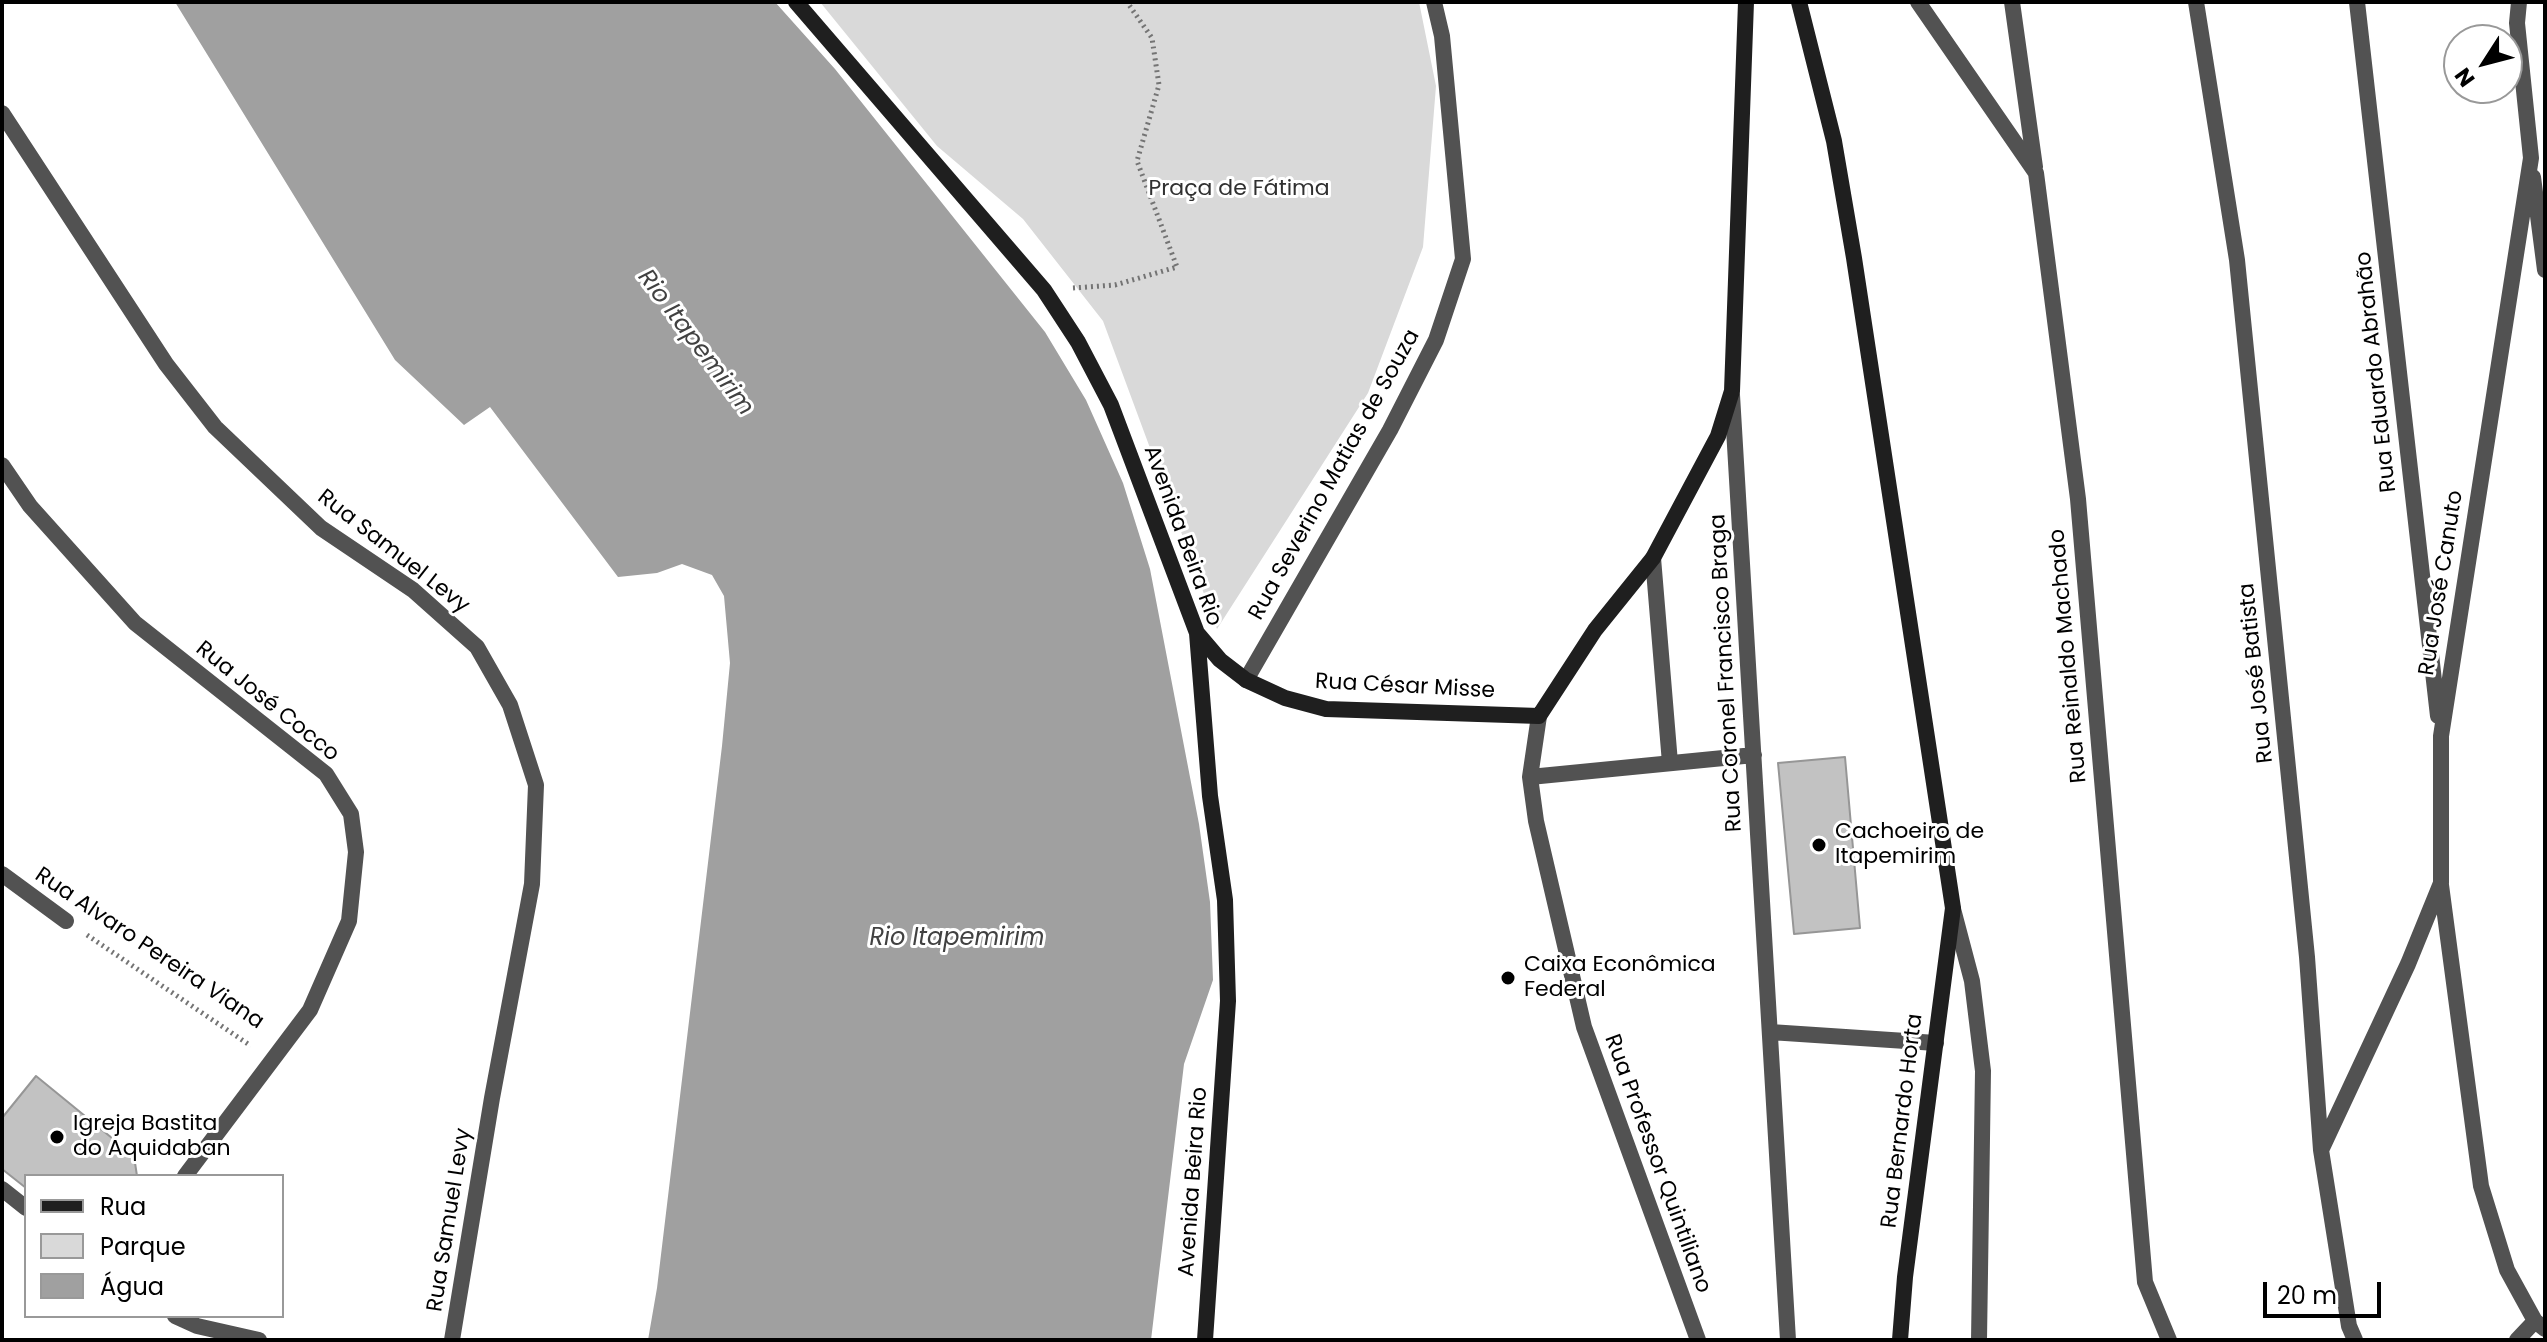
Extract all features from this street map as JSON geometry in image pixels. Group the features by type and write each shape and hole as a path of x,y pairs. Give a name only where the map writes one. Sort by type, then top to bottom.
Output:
{"main road":[{"name":"Avenida Beira Rio","path":"796,2 1044,290 1078,342 1111,405 1197,633 1210,796 1225,900 1228,1001 1205,1340"},
{"name":"Rua Coronel Francisco Braga","path":"1732,391 1746,2"},
{"name":"Rua Bernardo Horta","path":"1799,2 1842,185 1953,908 1905,1277 1900,1340"},
{"name":"Rua Professor Quintiliano","path":"1539,716 1595,630 1653,558 1718,436 1732,391"},
{"name":"Rua César Misse","path":"1197,633 1220,660 1246,680 1285,698 1326,709 1539,716"}],"street":[{"name":"Rua Severino Matias de Souza","path":"1246,680 1390,430 1436,340 1463,259 1442,36 1434,2"},
{"name":"Rua Reinaldo Machado","path":"1918,2 2036,173 2078,499 2145,1282 2169,1340"},
{"path":"2012,2 2036,173"},
{"name":"Rua José Batista","path":"2196,2 2237,260 2305,942 2321,1150 2349,1326 2355,1340"},
{"name":"Rua Eduardo Abrahão","path":"2357,2 2441,736"},
{"name":"Rua José Canuto","path":"2321,1150 2408,964 2441,883 2441,736 2531,158 2517,23 2519,2"},
{"name":"Rua Samuel Levy","path":"2,113 166,364 215,427 321,528 413,590 477,647 510,705 536,785 532,884 492,1098 452,1340"},
{"path":"2531,158 2545,270"},
{"name":"Rua Coronel Francisco Braga","path":"1732,391 1788,1340"},
{"name":"Rua José Cocco","path":"2,465 30,506 135,623 326,774 351,814 356,852 349,921 310,1010 186,1174"},
{"path":"1653,558 1670,763"},
{"name":"Rua Professor Quintiliano","path":"1539,716 1530,777 1536,821 1584,1027 1698,1340"},
{"path":"1530,777 1754,755"},
{"name":"Rua Alvaro Pereira Viana","path":"2,874 66,921"},
{"path":"2441,883 2481,1186 2507,1270 2540,1325 2517,1340"},
{"path":"1953,908 1972,981 1983,1071 1979,1340"},
{"path":"1770,1032 1936,1043"},
{"path":"2,1189 24,1206"},
{"path":"179,1318 197,1326 259,1340"}],"path":[{"path":"1044,290 1115,285 1177,267 1137,161 1159,85 1152,38 1127,2"},
{"name":"Rua Alvaro Pereira Viana","path":"66,921 272,1059"}],"green space":[{"name":"Praça de Fátima","path":"820,2 1419,2 1436,86 1423,247 1368,393 1217,629 1103,321 1023,219 937,146"}],"water":[{"name":"Rio Itapemirim","path":"175,2 775,2 835,69 1045,332 1086,400 1123,483 1150,569 1199,824 1210,902 1213,980 1184,1064 1151,1340 648,1340 657,1288 722,746 730,663 724,596 712,575 682,564 657,573 618,577 490,407 464,425 395,360"}],"building":[{"name":"Cachoeiro de Itapemirim","path":"1845,757 1860,928 1794,934 1778,763"},
{"name":"Igreja Bastita do Aquidaban","path":"36,1076 134,1156 137,1174 24,1174 24,1186 2,1169 2,1118"}],"place":[{"name":"Cachoeiro de Itapemirim","path":"1819,845"},
{"name":"Caixa Econômica Federal","path":"1508,978"},
{"name":"Igreja Bastita do Aquidaban","path":"57,1137"}]}
